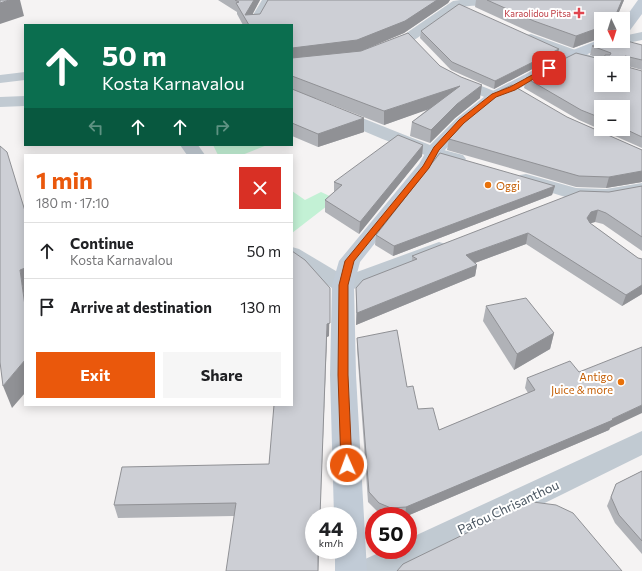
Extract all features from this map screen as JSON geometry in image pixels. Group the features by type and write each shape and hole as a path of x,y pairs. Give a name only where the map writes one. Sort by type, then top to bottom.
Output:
{"main road":[{"path":"630,22 640,10"},
{"path":"351,571 343,375 343,285 350,261 427,166 434,153 462,122 494,96 519,92 573,55 594,47"}],"street":[{"path":"254,24 268,0"},
{"path":"374,52 415,43 453,2 486,0"},
{"path":"453,2 476,13"},
{"path":"522,34 573,55 594,62"},
{"path":"630,39 642,36"},
{"path":"440,69 453,79 494,96"},
{"path":"0,79 24,76"},
{"path":"293,95 434,153 476,165"},
{"path":"0,102 24,101"},
{"path":"511,174 575,194 606,195 642,189"},
{"path":"548,206 575,194"},
{"path":"293,254 343,285 460,240"},
{"name":"Pafou Chrisanthou","path":"374,571 642,442"}],"green space":[{"path":"214,146 264,146 244,154 218,154"},
{"path":"293,192 305,200 321,192 336,199 293,232"}],"building":[{"path":"0,0 9,0 0,3"},
{"path":"235,0 254,0 245,15 260,14 268,0 437,0 405,21 357,40 293,48 293,24 248,24 236,3 239,2"},
{"path":"487,0 622,0 617,12 594,12 594,30 576,36 534,21"},
{"path":"459,4 559,49 495,81 452,62 421,31"},
{"path":"408,33 440,66 461,77 482,85 457,104 431,130 412,122 460,86 384,111 293,76 293,58 361,51"},
{"path":"630,42 642,45 642,60 630,56 605,56 610,55 611,53 597,48 630,48"},
{"path":"576,53 594,58 594,92 630,92 630,68 642,71 642,137 630,131 630,100 594,100 594,115 581,110 526,78"},
{"path":"512,85 567,117 594,129 594,136 610,136 642,150 642,171 609,177 579,176 449,139 470,116 501,90"},
{"path":"293,89 364,118 318,134 293,123"},
{"path":"398,135 423,145 360,222 325,200 342,185 334,182"},
{"path":"0,146 7,152 24,208 24,268 20,270 24,299 24,361 3,386 0,362"},
{"path":"440,153 555,186 394,246 376,235"},
{"path":"642,186 642,237 606,213 598,210 591,212 587,218 590,223 638,258 642,259 642,285 626,295 528,233 466,255 477,265 357,313 356,288 363,280 417,259 412,256 580,191 609,192"},
{"path":"293,252 305,260 330,288 330,323 327,324 320,507 305,507 305,559 318,559 318,571 226,571 236,503 114,505 122,467 269,464 274,406 293,406"},
{"path":"526,298 554,333 517,354 486,306"},
{"path":"397,330 407,387 413,386 418,409 433,408 439,430 535,390 527,378 570,361 579,372 642,347 642,405 612,419 613,420 406,507 389,507 379,503 369,492 357,338"},
{"path":"642,471 642,541 619,515 611,497 616,484"},
{"path":"533,502 556,505 573,513 622,571 397,571 403,564 413,559 417,559 417,557"}],"place":[{"name":"Karaolidou Pitsa","path":"579,13"},
{"name":"Oggi","path":"488,185"},
{"name":"Antigo Juice & more","path":"621,382"}],"route":[{"path":"347,465 343,375 343,285 350,261 427,166 436,149 462,122 494,96 549,68"}]}
